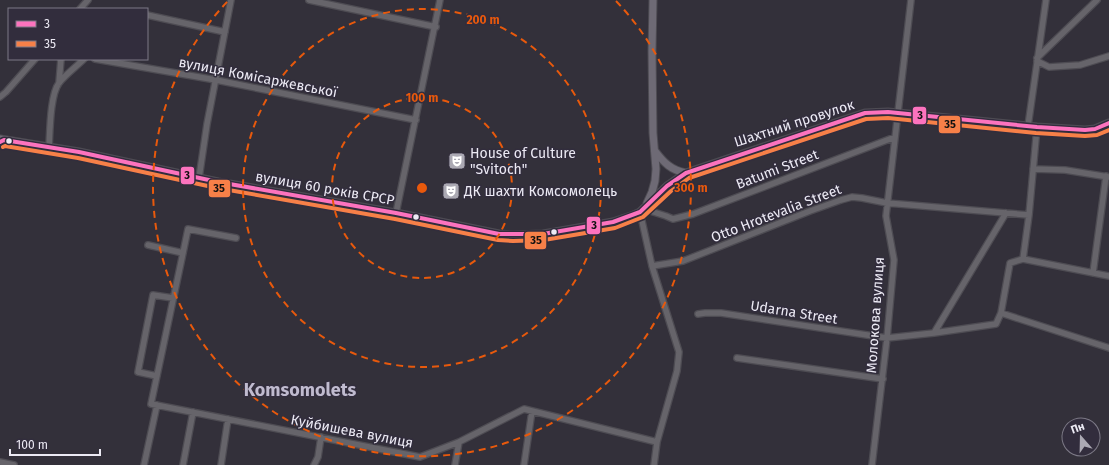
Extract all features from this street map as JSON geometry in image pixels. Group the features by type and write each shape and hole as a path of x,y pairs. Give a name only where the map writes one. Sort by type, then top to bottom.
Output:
{"street":[{"path":"81,8 88,0"},
{"path":"199,178 207,124 231,0"},
{"path":"309,0 436,27"},
{"path":"396,213 436,27 440,0"},
{"path":"653,0 652,51 655,181 652,192 642,210 652,266 679,352 677,371 657,442 654,465"},
{"name":"Молокова вулиця","path":"872,465 883,379 894,260 886,216 887,203 911,0"},
{"path":"1028,126 1046,0"},
{"path":"1037,60 1097,0"},
{"path":"148,15 225,32"},
{"path":"1037,60 1049,68 1080,65 1109,56"},
{"path":"0,97 34,60"},
{"path":"49,147 52,110 55,92 59,83 61,60"},
{"path":"59,83 83,60"},
{"name":"вулиця Комісаржевської","path":"101,60 216,80 416,120"},
{"name":"Шахтний провулок","path":"642,210 667,186 686,173 853,117 876,112 1085,130 1095,129 1109,123"},
{"path":"1022,259 1029,215 1037,127"},
{"name":"Batumi Street","path":"642,210 666,216 673,220 693,214 895,137"},
{"name":"вулиця 60 років СРСР","path":"1,140 49,147 199,178 396,213 499,234 527,235 549,233 613,222 642,210"},
{"path":"654,150 669,167 676,171 686,173"},
{"path":"1033,169 1065,170 1107,177 1093,273"},
{"name":"Otto Hrotevalia Street","path":"652,266 683,261 852,197 887,203 1029,215"},
{"path":"934,333 1006,213"},
{"path":"144,465 157,376 188,229 236,238"},
{"path":"148,245 182,253"},
{"path":"1109,276 1022,259 1010,264 1001,313 1109,348"},
{"path":"157,376 138,372 152,302 154,295 173,298"},
{"name":"Udarna Street","path":"698,314 710,312 721,313 887,338 996,324 1001,313"},
{"path":"737,358 883,379"},
{"name":"Куйбишева вулиця","path":"154,404 420,457 459,442 524,409 657,442"},
{"path":"524,465 532,411"},
{"path":"183,465 193,412"},
{"path":"221,465 228,419"},
{"path":"314,465 318,457 321,437"},
{"path":"455,465 459,442"},
{"path":"0,462 14,465"}],"transit line":[{"name":"3","path":"0,142 4,140 79,152 218,182 396,213 499,234 543,234 613,222 640,212 667,186 686,173 865,113 888,112 1037,127 1085,130 1095,129 1109,123"},
{"name":"35","path":"3,147 5,146 78,158 217,188 395,219 498,240 513,241 544,240 615,228 643,217 671,191 689,178 866,119 888,118 1036,133 1085,136 1097,135 1109,130"}],"place":[{"name":"House of Culture \"Svitoch\"","path":"457,161"},
{"name":"ДК шахти Комсомолець","path":"451,191"}],"district":[{"name":"Komsomolets","path":"300,390"}]}
